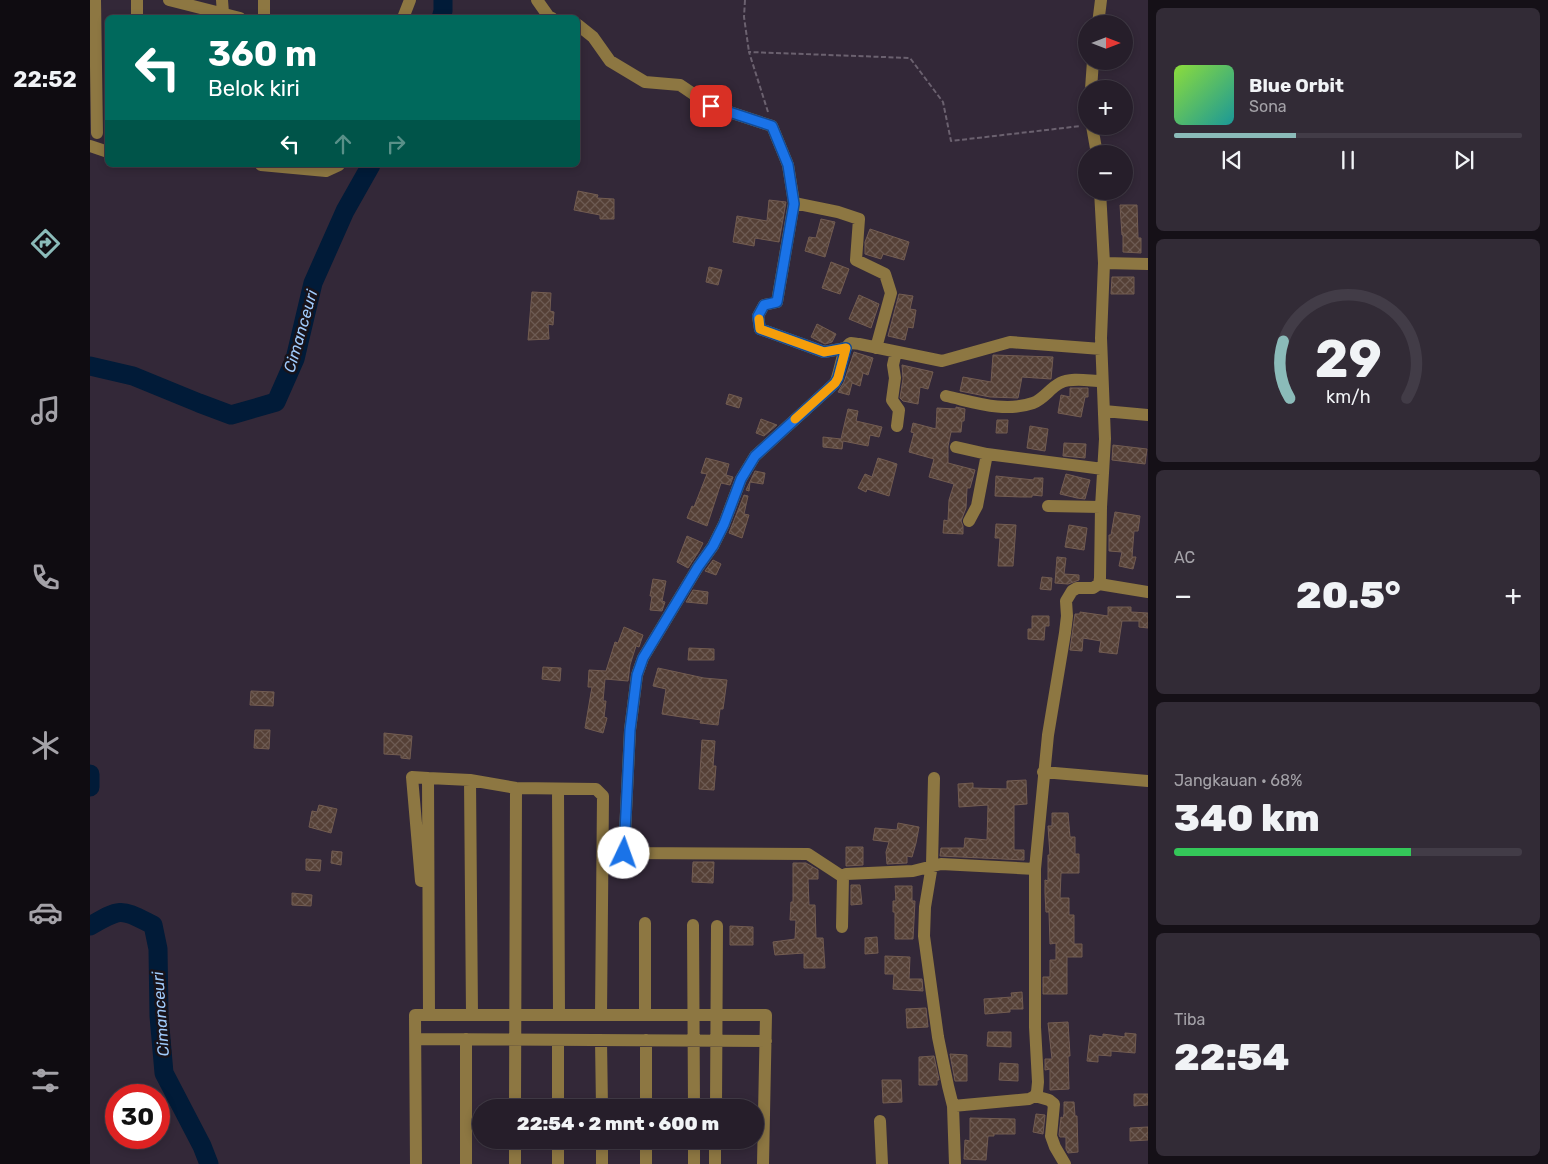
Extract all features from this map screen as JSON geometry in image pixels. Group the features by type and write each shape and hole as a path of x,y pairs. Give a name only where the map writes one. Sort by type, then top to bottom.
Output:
{"street":[{"path":"95,0 97,133"},
{"path":"137,0 137,15"},
{"path":"222,0 222,13"},
{"path":"264,0 264,15"},
{"path":"404,15 410,0"},
{"path":"537,0 548,15"},
{"path":"1099,15 1101,0"},
{"path":"176,1 229,15"},
{"path":"580,26 594,36 610,60 646,82 680,85 711,106 772,126 788,165 794,204 777,302 764,305 758,316 760,329 824,352 846,348 852,343 942,361 1010,342 1102,349"},
{"path":"90,146 105,151"},
{"path":"283,167 326,171 335,167"},
{"path":"1099,584 1101,574 1105,445 1102,381 1104,263 1100,200"},
{"path":"794,204 838,212 859,219 856,260 885,274 891,293 876,348"},
{"path":"1104,263 1148,264"},
{"path":"843,877 808,854 624,853 630,730 637,675 643,658 698,567 713,546 724,524 741,479 755,456 835,383 846,348"},
{"path":"896,352 893,365 895,382 892,400 899,410 897,426"},
{"path":"946,396 994,406 1013,407 1032,403 1044,397 1063,382 1102,381"},
{"path":"1104,411 1148,415"},
{"path":"956,447 987,454 1103,469"},
{"path":"969,521 977,506 987,454"},
{"path":"1048,506 1102,507"},
{"path":"1035,1096 1038,1082 1035,1027 1035,869 1043,772 1066,634 1066,602 1070,592 1075,589 1093,588 1099,584 1148,592"},
{"path":"1043,772 1148,782"},
{"path":"429,1016 428,778 470,780 516,788 596,789 602,796 602,1016"},
{"path":"934,778 932,865 925,907 924,936 938,1037 954,1106 955,1164"},
{"path":"470,780 472,1016"},
{"path":"515,1099 516,788"},
{"path":"558,789 559,1016"},
{"path":"843,877 850,874 913,871 932,865 963,864 1035,869"},
{"path":"842,927 843,877"},
{"path":"646,923 646,1016"},
{"path":"693,925 694,1099"},
{"path":"716,1099 717,926"},
{"path":"416,1164 415,1016 766,1016 763,1164"},
{"path":"416,1039 766,1041"},
{"path":"466,1039 466,1164"},
{"path":"558,1040 558,1099"},
{"path":"602,1040 602,1099"},
{"path":"646,1040 646,1099"},
{"path":"954,1106 1029,1099 1035,1096 1049,1100 1054,1104 1051,1136 1065,1164"},
{"path":"880,1122 882,1164"},
{"path":"515,1149 515,1164"},
{"path":"558,1149 558,1164"},
{"path":"602,1149 602,1164"},
{"path":"646,1149 646,1164"},
{"path":"694,1149 694,1164"},
{"path":"715,1149 715,1164"}],"path":[{"path":"745,0 744,17 749,52 772,126"},
{"path":"749,52 910,58 943,102 951,141 1078,127"}],"building":[{"path":"578,191 598,195 597,198 614,199 614,219 600,219 600,215 574,210"},
{"path":"769,200 786,202 779,242 755,238 754,246 733,242 737,216 767,221"},
{"path":"1120,205 1137,205 1138,238 1141,238 1141,253 1123,252"},
{"path":"821,219 835,222 825,257 805,251 809,237 816,238"},
{"path":"870,229 909,242 904,260 883,254 881,259 865,254 865,242"},
{"path":"831,262 849,269 840,294 822,288"},
{"path":"709,267 722,270 718,285 706,282"},
{"path":"1112,277 1134,277 1134,294 1111,294"},
{"path":"532,292 551,293 550,311 554,312 553,325 548,324 549,339 528,340"},
{"path":"899,294 913,296 910,309 916,310 913,328 908,327 905,340 888,336"},
{"path":"859,295 879,304 871,328 849,319"},
{"path":"817,324 836,334 832,342 825,344 811,337"},
{"path":"854,352 873,358 868,375 863,373 860,386 852,383 849,395 838,392 844,382"},
{"path":"993,355 1053,357 1051,379 1022,377 1018,398 990,397 960,391 963,377 991,382"},
{"path":"902,365 933,372 928,389 920,387 918,404 903,401 900,398 903,379"},
{"path":"1070,388 1088,388 1088,397 1085,397 1081,417 1058,413 1061,395 1070,397"},
{"path":"729,394 742,398 739,408 726,404"},
{"path":"956,407 965,409 964,421 962,421 961,432 951,432 948,446 948,463 975,470 970,488 967,488 966,508 961,521 963,534 943,533 944,520 948,521 949,500 954,484 929,477 934,459 909,452 914,433 911,432 913,423 936,429 937,408 956,409"},
{"path":"848,409 858,411 856,421 882,427 879,437 870,435 868,446 843,441 842,449 823,447 823,437 841,439"},
{"path":"761,419 777,425 764,436 756,433"},
{"path":"997,420 1008,420 1007,433 996,433"},
{"path":"1030,426 1048,429 1045,451 1027,448"},
{"path":"1064,443 1086,444 1085,458 1063,456"},
{"path":"1113,445 1147,449 1145,464 1112,460"},
{"path":"706,458 729,464 726,475 733,477 730,485 721,483 707,526 687,518 692,506 694,507 707,474 701,473"},
{"path":"878,458 897,464 889,496 867,489 866,492 858,488 865,474 872,477"},
{"path":"755,471 765,473 763,484 750,482 749,491 746,490"},
{"path":"1066,474 1090,480 1085,499 1060,494"},
{"path":"996,476 1034,480 1034,478 1043,478 1042,496 995,496"},
{"path":"744,495 748,496 744,514 749,515 742,538 729,533"},
{"path":"1115,512 1140,516 1138,531 1134,531 1132,557 1136,557 1133,569 1119,566 1122,552 1109,551 1109,535 1111,535"},
{"path":"996,524 1016,525 1013,566 998,566 1000,538 995,538"},
{"path":"1069,525 1087,528 1084,550 1065,547"},
{"path":"687,536 703,543 688,568 677,562"},
{"path":"1057,557 1066,558 1064,574 1079,575 1079,580 1068,584 1055,583"},
{"path":"713,560 721,564 716,575 705,571"},
{"path":"1042,577 1052,578 1051,590 1040,589"},
{"path":"653,579 666,581 662,601 665,602 662,611 650,610"},
{"path":"693,590 708,592 707,604 686,602"},
{"path":"1108,607 1131,607 1131,612 1148,613 1148,628 1139,627 1139,621 1122,621 1117,654 1099,652 1101,641 1083,638 1082,651 1070,650 1075,614 1080,614 1080,612 1108,616"},
{"path":"1032,616 1049,616 1049,626 1045,626 1044,640 1028,639 1028,629 1032,629"},
{"path":"624,627 643,635 639,647 636,646 630,665 628,681 605,679 603,701 606,701 604,717 607,718 603,733 585,728 592,687 588,687 589,670 606,671 615,642 618,643"},
{"path":"689,648 714,649 714,660 688,660"},
{"path":"543,667 561,668 560,681 542,679"},
{"path":"658,668 704,678 727,680 723,709 720,709 718,725 700,723 701,720 662,714 666,689 653,686"},
{"path":"251,691 274,692 273,706 250,705"},
{"path":"255,730 270,730 269,749 254,748"},
{"path":"384,733 412,736 410,759 401,758 401,755 384,754"},
{"path":"702,740 715,741 713,766 716,766 714,790 699,789"},
{"path":"1026,780 1027,804 1014,805 1014,850 1024,850 1024,860 940,856 941,848 964,848 965,838 987,840 988,805 959,807 958,784 973,783 973,788 1007,789 1007,781"},
{"path":"319,805 337,809 331,833 309,827 312,811 317,812"},
{"path":"1052,813 1068,813 1070,837 1075,837 1075,854 1079,854 1079,873 1061,873 1060,898 1069,898 1069,915 1074,915 1074,944 1082,944 1082,957 1067,957 1067,994 1043,994 1043,977 1050,977 1050,960 1056,960 1056,943 1050,944 1049,912 1046,912 1045,894 1045,880 1048,881 1048,855 1050,855 1048,826 1052,826"},
{"path":"898,823 919,827 916,843 912,857 907,856 907,863 887,864 886,852 889,842 873,840 875,828 897,830"},
{"path":"846,847 863,847 863,865 846,866"},
{"path":"332,851 342,852 341,865 331,863"},
{"path":"306,859 321,860 320,871 306,870"},
{"path":"693,862 714,862 713,883 692,882"},
{"path":"793,863 806,863 818,870 818,879 808,879 809,905 815,905 816,938 823,938 825,968 804,968 804,953 775,955 773,942 795,939 796,920 790,920 791,902 793,902"},
{"path":"851,885 860,885 862,904 851,905"},
{"path":"895,886 912,886 912,901 915,901 913,939 895,939 893,901 896,901"},
{"path":"292,893 312,895 311,906 292,905"},
{"path":"730,926 753,927 753,945 730,945"},
{"path":"877,937 878,953 865,954 865,938"},
{"path":"885,956 910,957 909,979 922,979 923,991 893,989 894,974 885,974"},
{"path":"1022,992 1023,1009 1010,1009 1010,1012 985,1014 984,999 1012,997 1011,993"},
{"path":"926,1008 928,1027 907,1028 906,1009"},
{"path":"1068,1022 1069,1089 1050,1090 1050,1069 1045,1070 1045,1059 1052,1059 1048,1023"},
{"path":"988,1032 1011,1032 1011,1047 987,1046"},
{"path":"1125,1033 1136,1034 1135,1053 1111,1051 1111,1056 1098,1055 1098,1062 1087,1061 1090,1035 1103,1037 1103,1034 1125,1037"},
{"path":"950,1054 967,1055 967,1081 955,1081"},
{"path":"934,1056 939,1080 937,1080 937,1085 919,1085 919,1057"},
{"path":"1000,1063 1018,1064 1018,1081 999,1080"},
{"path":"882,1080 901,1080 902,1102 883,1103"},
{"path":"1134,1094 1148,1094 1148,1105 1134,1106"},
{"path":"1064,1102 1074,1102 1075,1116 1077,1116 1078,1152 1068,1153 1066,1137 1060,1137 1059,1135 1061,1117 1063,1118 1064,1114"},
{"path":"1036,1114 1045,1115 1043,1134 1033,1132"},
{"path":"970,1118 1015,1119 1015,1134 994,1134 994,1136 988,1136 986,1160 964,1159 965,1140 970,1141"},
{"path":"1148,1127 1148,1140 1130,1141 1130,1128"}],"waterway":[{"name":"Cimanceuri","path":"442,15 443,0"},
{"name":"Cimanceuri","path":"90,366 133,376 231,415 276,402 295,359 313,283 345,211 370,167"},
{"name":"Cimanceuri","path":"90,774 90,787"},
{"name":"Cimanceuri","path":"90,926 109,916 122,912 153,925 158,949 159,1016 164,1073 202,1146 209,1164"}],"slow traffic":[{"path":"759,319 760,329 824,352 846,348 835,383 795,419"}],"route":[{"path":"624,853 630,730 637,675 643,658 698,567 713,546 724,524 741,479 755,456 835,383 846,348 824,352 760,329 758,316 764,305 777,302 794,204 788,165 772,126 711,106"}]}
